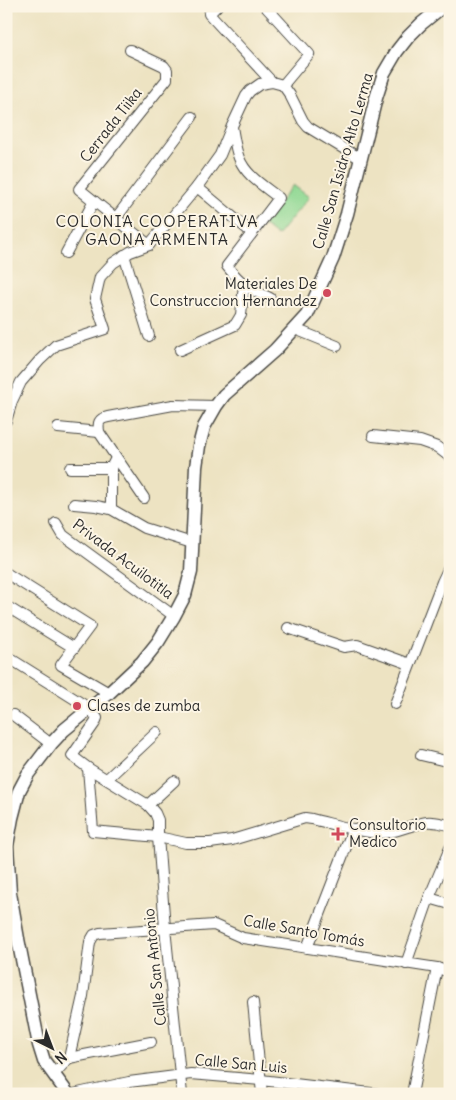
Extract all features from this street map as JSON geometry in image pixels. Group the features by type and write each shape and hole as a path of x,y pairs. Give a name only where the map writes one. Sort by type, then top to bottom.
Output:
{"street":[{"path":"217,6 208,14 272,82"},
{"path":"265,6 309,54 283,85"},
{"name":"Calle San Isidro Alto Lerma","path":"68,1094 44,1060 34,1023 10,893 7,846 19,791 28,774 51,744 64,730 109,693 142,662 158,642 174,616 185,595 189,580 196,467 204,427 224,395 275,350 307,315 332,258 347,214 380,84 388,65 408,37 443,6"},
{"name":"Cerrada Tiika","path":"94,201 79,189 166,79 167,70 164,66 130,50"},
{"path":"6,422 12,401 21,382 40,360 56,345 105,329 95,299 100,277 113,262 124,255 149,245 197,187 220,155 250,91 260,84 272,82 283,85 308,127 361,159"},
{"path":"116,218 192,117"},
{"path":"232,126 240,159 245,168 251,176 279,198 227,266 238,280 253,291 270,298"},
{"path":"197,187 252,233"},
{"path":"66,253 94,201 149,245"},
{"path":"124,255 149,336"},
{"path":"180,350 234,325 241,315 244,284"},
{"path":"294,329 337,346"},
{"path":"98,427 103,418 173,405 216,406"},
{"path":"58,428 98,427"},
{"path":"98,427 114,463 144,498"},
{"path":"373,436 420,440 450,457"},
{"path":"70,468 114,463"},
{"path":"112,509 114,463"},
{"path":"74,504 112,509 144,528 192,544"},
{"name":"Privada Acuilotitla","path":"56,523 63,535 174,616"},
{"path":"394,704 450,565"},
{"path":"6,573 90,626 61,666 109,693"},
{"path":"6,606 74,648"},
{"path":"288,628 344,647 357,645 410,664"},
{"path":"6,656 90,708 97,718 72,756 88,768 148,805 174,781"},
{"path":"13,715 51,744"},
{"path":"106,779 157,732"},
{"path":"421,755 450,762"},
{"path":"88,768 93,831 186,843 210,843 232,840 305,818 353,829 382,833 393,832 427,822 450,826"},
{"name":"Calle San Antonio","path":"148,805 155,812 158,820 165,928 182,1094"},
{"path":"307,948 353,829"},
{"path":"406,964 450,848"},
{"path":"430,898 450,904"},
{"name":"Calle Santo Tomás","path":"69,1058 83,996 90,942 94,935 100,933 214,925 243,938 437,968 450,972"},
{"path":"412,1094 437,968"},
{"path":"253,1002 262,1094"},
{"path":"54,1074 69,1058 151,1042"},
{"name":"Calle San Luis","path":"73,1094 129,1082 191,1074 261,1080 343,1092 378,1094"}],"green space":[{"path":"293,185 309,197 277,236 262,224"}],"place":[{"name":"Materiales De Construccion Hernandez","path":"327,293"},
{"name":"Clases de zumba","path":"77,706"},
{"name":"Consultorio Medico","path":"338,834"}],"district":[{"name":"COLONIA COOPERATIVA GAONA ARMENTA","path":"157,230"}]}
